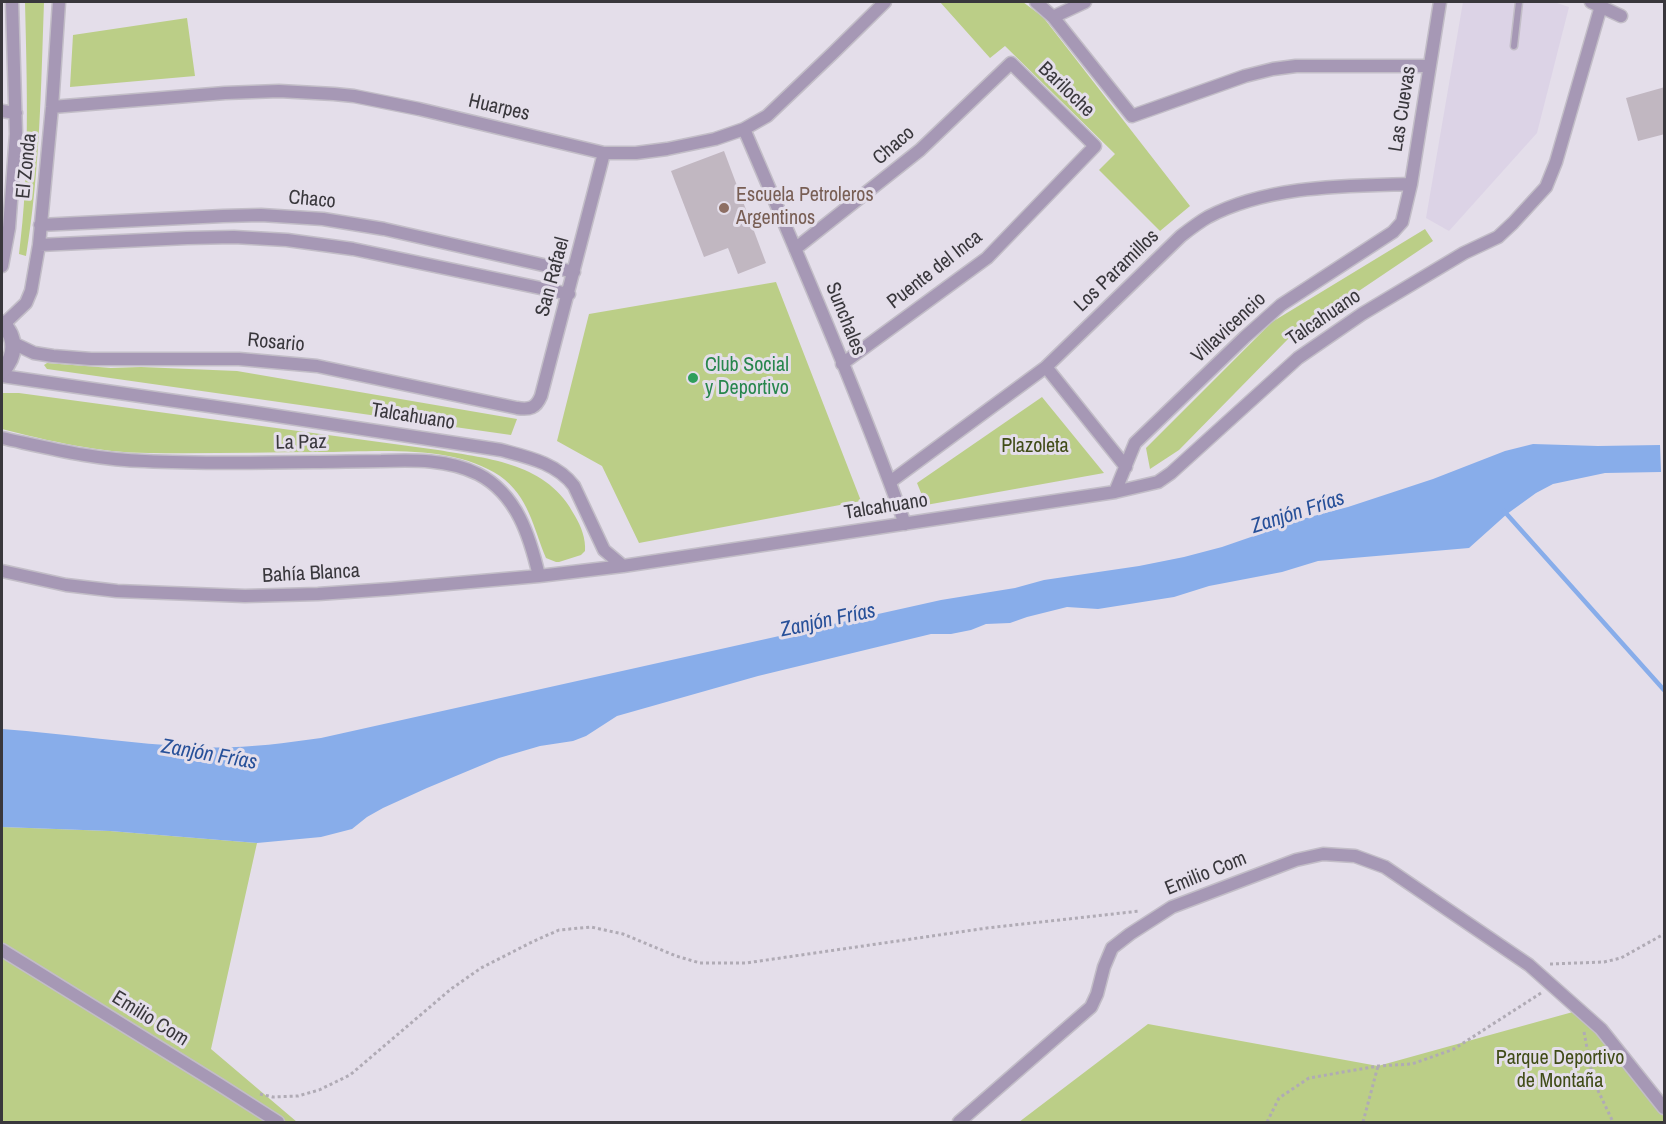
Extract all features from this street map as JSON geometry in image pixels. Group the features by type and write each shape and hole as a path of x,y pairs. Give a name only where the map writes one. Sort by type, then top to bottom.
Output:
{"street":[{"name":"El Zonda","path":"2,267 4,243 9,228 16,134 12,2"},
{"name":"El Zonda","path":"3,323 26,303 31,291 39,245 59,2"},
{"name":"Huarpes","path":"52,107 225,93 279,91 333,94 354,96 419,110 604,153 667,150 715,140 744,129 767,116 885,2"},
{"path":"1036,2 1053,17 1132,116 1245,76 1273,69 1296,66 1429,66"},
{"path":"1053,17 1085,2"},
{"name":"Las Cuevas","path":"1402,222 1411,184 1440,2"},
{"path":"1596,4 1622,16"},
{"name":"Talcahuano","path":"2,376 489,448 529,458 550,466 568,478 604,550 623,566 1115,492 1158,482 1171,473 1298,358 1372,308 1464,254 1498,237 1546,187 1556,162 1596,4"},
{"name":"Bariloche","path":"1011,63 1095,146"},
{"name":"Chaco","path":"795,249 920,150 1011,63"},
{"path":"2,111 16,112"},
{"name":"Sunchales","path":"744,129 843,364 906,524"},
{"name":"Puente del Inca","path":"843,364 987,258 1095,146"},
{"name":"San Rafael","path":"533,408 541,396 604,153"},
{"name":"Los Paramillos","path":"890,482 1046,366 1181,236 1206,218 1240,204 1286,192 1359,185 1411,184"},
{"name":"Chaco","path":"40,225 261,215 323,219 384,229 574,272"},
{"name":"Villavicencio","path":"1115,492 1135,443 1245,337 1281,305 1394,232 1402,222"},
{"path":"39,245 234,237 287,240 353,249 569,294"},
{"path":"2,371 13,353 9,330 3,323"},
{"name":"Rosario","path":"13,343 34,353 62,357 239,359 308,364 525,410 533,408"},
{"path":"1046,366 1125,467"},
{"name":"La Paz","path":"2,438 93,456 144,461 422,460 453,465 492,482 503,493 515,509 531,542 539,576"},
{"name":"Bahía Blanca","path":"2,571 66,585 117,591 244,596 390,589 623,566"},
{"name":"Emilio Com","path":"959,1122 1091,1007 1112,948 1130,934 1172,907 1296,860 1323,854 1355,856 1385,867 1529,965 1601,1029 1665,1108"},
{"name":"Emilio Com","path":"2,950 278,1122"}],"lane":[{"path":"1514,46 1519,2"}],"path":[{"path":"252,1092 273,1097 298,1096 319,1090 350,1075 451,989 481,968 560,930 591,927 623,934 676,956 700,963 746,963 987,928 1172,907"},
{"path":"1529,965 1604,962 1621,958 1665,934"},
{"path":"1267,1122 1279,1098 1309,1077 1378,1066 1413,1064 1454,1049 1552,986"},
{"path":"1580,1010 1593,1080 1613,1122"},
{"path":"1362,1122 1378,1066"}],"shaded area":[{"path":"1463,2 1554,2 1569,7 1537,133 1449,231 1426,218"}],"green space":[{"path":"25,2 44,2 37,161 26,256 19,254 26,159"},
{"path":"940,2 1023,2 1043,17 1190,206 1160,231 1099,170 1115,154 1005,46 990,58"},
{"path":"187,18 195,76 70,87 73,35"},
{"path":"1425,229 1433,241 1289,338 1179,450 1150,469 1146,448 1272,322"},
{"name":"Club Social y Deportivo","path":"776,282 861,501 639,543 602,466 557,441 589,314"},
{"path":"47,363 111,368 237,371 517,419 511,435 47,369 44,365"},
{"path":"2,393 19,393 438,450 516,466 550,485 563,498 581,528 585,551 581,555 559,562 546,558 529,513 518,493 500,476 481,465 459,458 388,451 170,453 93,449 2,429"},
{"name":"Plazoleta","path":"1042,397 1104,473 926,505 917,483"},
{"path":"2,827 110,831 257,843 211,1049 297,1122 2,1122"},
{"name":"Parque Deportivo de Montaña","path":"1580,1010 1664,1114 1664,1122 1019,1122 1148,1024 1378,1066"}],"water":[{"name":"Zanjón Frías","path":"1533,444 1660,445 1661,472 1605,473 1553,484 1507,514 1469,548 1318,561 1282,572 1209,586 1174,597 1098,609 1067,607 1010,623 986,624 951,634 931,634 758,676 617,716 586,736 573,741 540,746 499,758 383,808 352,829 321,837 257,843 110,831 2,827 2,729 173,746 259,746 321,738 941,600 1184,557 1348,507 1433,479 1505,451"}],"building":[{"path":"1665,87 1665,134 1638,141 1626,98"},
{"path":"724,151 766,263 738,274 728,248 704,257 671,171"}],"waterway":[{"path":"1504,511 1664,690"}],"place":[{"name":"Escuela Petroleros Argentinos","path":"724,208"},
{"name":"Club Social y Deportivo","path":"693,378"}]}
